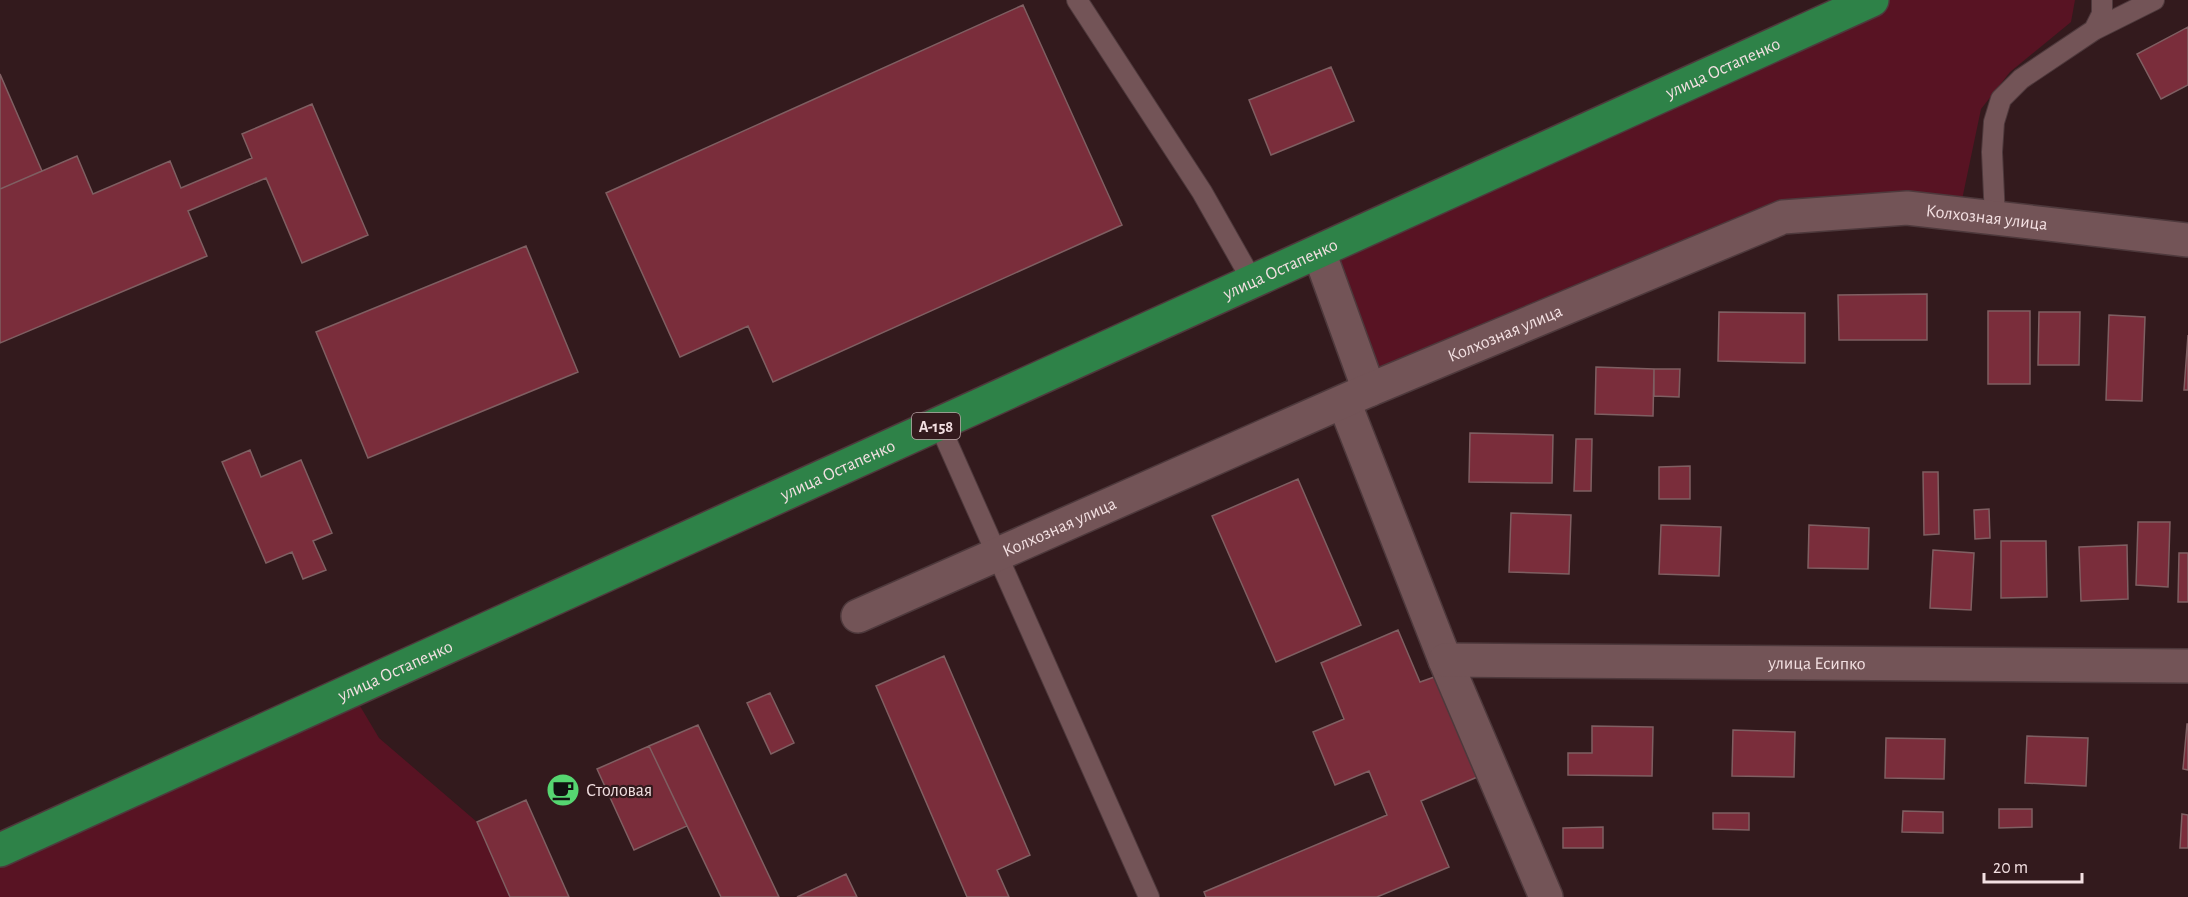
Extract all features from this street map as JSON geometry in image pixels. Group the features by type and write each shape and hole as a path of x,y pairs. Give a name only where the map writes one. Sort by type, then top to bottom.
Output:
{"main road":[{"name":"улица Остапенко","path":"0,850 1872,0"}],"street":[{"name":"Колхозная улица","path":"858,616 1356,396 1783,217 1907,208 2188,240"},
{"path":"1319,252 1356,396 1445,660 1546,897"},
{"name":"улица Есипко","path":"1445,660 2188,666"}],"lane":[{"path":"1077,0 1202,192 1253,282"},
{"path":"2094,30 2102,14 2102,0"},
{"path":"1995,218 1992,152 1994,122 2001,99 2021,78 2094,30 2154,0"},
{"path":"939,424 1149,897"}],"shaded area":[{"path":"1872,0 2075,0 2071,22 2010,72 1981,109 1959,214 1783,217 1369,390 1319,252"},
{"path":"360,706 379,738 477,822 510,897 0,897 0,867"}],"building":[{"path":"1023,5 1122,225 773,382 748,326 680,357 606,193"},
{"path":"2188,27 2188,85 2161,99 2137,54"},
{"path":"1331,67 1354,121 1271,155 1249,100"},
{"path":"0,74 42,171 0,189"},
{"path":"312,104 368,235 302,263 266,178 188,211 207,256 0,343 0,189 77,156 93,194 170,161 181,188 252,158 242,134"},
{"path":"526,246 578,372 368,458 316,332"},
{"path":"1927,294 1927,340 1839,340 1838,295"},
{"path":"1988,311 2030,311 2030,384 1988,384"},
{"path":"1719,312 1805,313 1805,363 1718,361"},
{"path":"2039,312 2080,312 2079,365 2038,365"},
{"path":"2109,315 2145,317 2142,401 2106,400"},
{"path":"2188,335 2188,390 2184,390"},
{"path":"1596,367 1654,369 1653,416 1595,414"},
{"path":"1654,369 1680,369 1679,397 1654,396"},
{"path":"1470,433 1553,435 1552,483 1469,482"},
{"path":"1576,439 1592,439 1591,491 1574,491"},
{"path":"250,450 261,477 301,460 332,533 313,541 326,570 303,579 292,552 266,563 222,462"},
{"path":"1690,466 1690,499 1659,499 1659,467"},
{"path":"1923,472 1938,472 1939,534 1924,535"},
{"path":"1298,479 1361,625 1276,662 1212,516"},
{"path":"1989,509 1990,538 1975,539 1974,510"},
{"path":"1511,513 1571,515 1569,574 1509,572"},
{"path":"2138,522 2170,522 2168,587 2136,585"},
{"path":"1661,525 1721,527 1719,576 1659,574"},
{"path":"1809,525 1869,528 1868,569 1808,568"},
{"path":"2001,541 2046,541 2047,597 2001,598"},
{"path":"2127,545 2128,599 2081,601 2079,547"},
{"path":"1933,550 1974,553 1971,610 1930,608"},
{"path":"2179,553 2188,553 2188,602 2178,602"},
{"path":"1398,630 1420,682 1440,675 1482,775 1421,801 1449,867 1377,897 1206,897 1204,892 1387,815 1369,771 1335,785 1313,732 1344,719 1321,663"},
{"path":"944,656 1030,855 997,870 1009,897 967,897 876,686"},
{"path":"770,693 794,743 771,754 747,703"},
{"path":"2188,724 2188,770 2183,769"},
{"path":"698,725 779,897 721,897 649,746"},
{"path":"1592,726 1653,727 1652,776 1568,775 1568,753 1592,753"},
{"path":"1733,730 1795,732 1794,777 1732,776"},
{"path":"2027,736 2088,738 2086,786 2025,783"},
{"path":"1886,738 1945,739 1944,779 1885,778"},
{"path":"649,746 687,826 634,850 597,769"},
{"path":"526,800 569,897 510,897 477,822"},
{"path":"1999,809 2032,809 2032,827 1999,828"},
{"path":"1903,811 1943,812 1943,833 1902,832"},
{"path":"1713,813 1749,813 1749,830 1713,829"},
{"path":"2182,814 2188,815 2188,848 2180,848"},
{"path":"1603,827 1603,848 1563,848 1563,828"},
{"path":"846,874 857,897 797,897"}],"place":[{"name":"Столовая","path":"563,790"}]}
